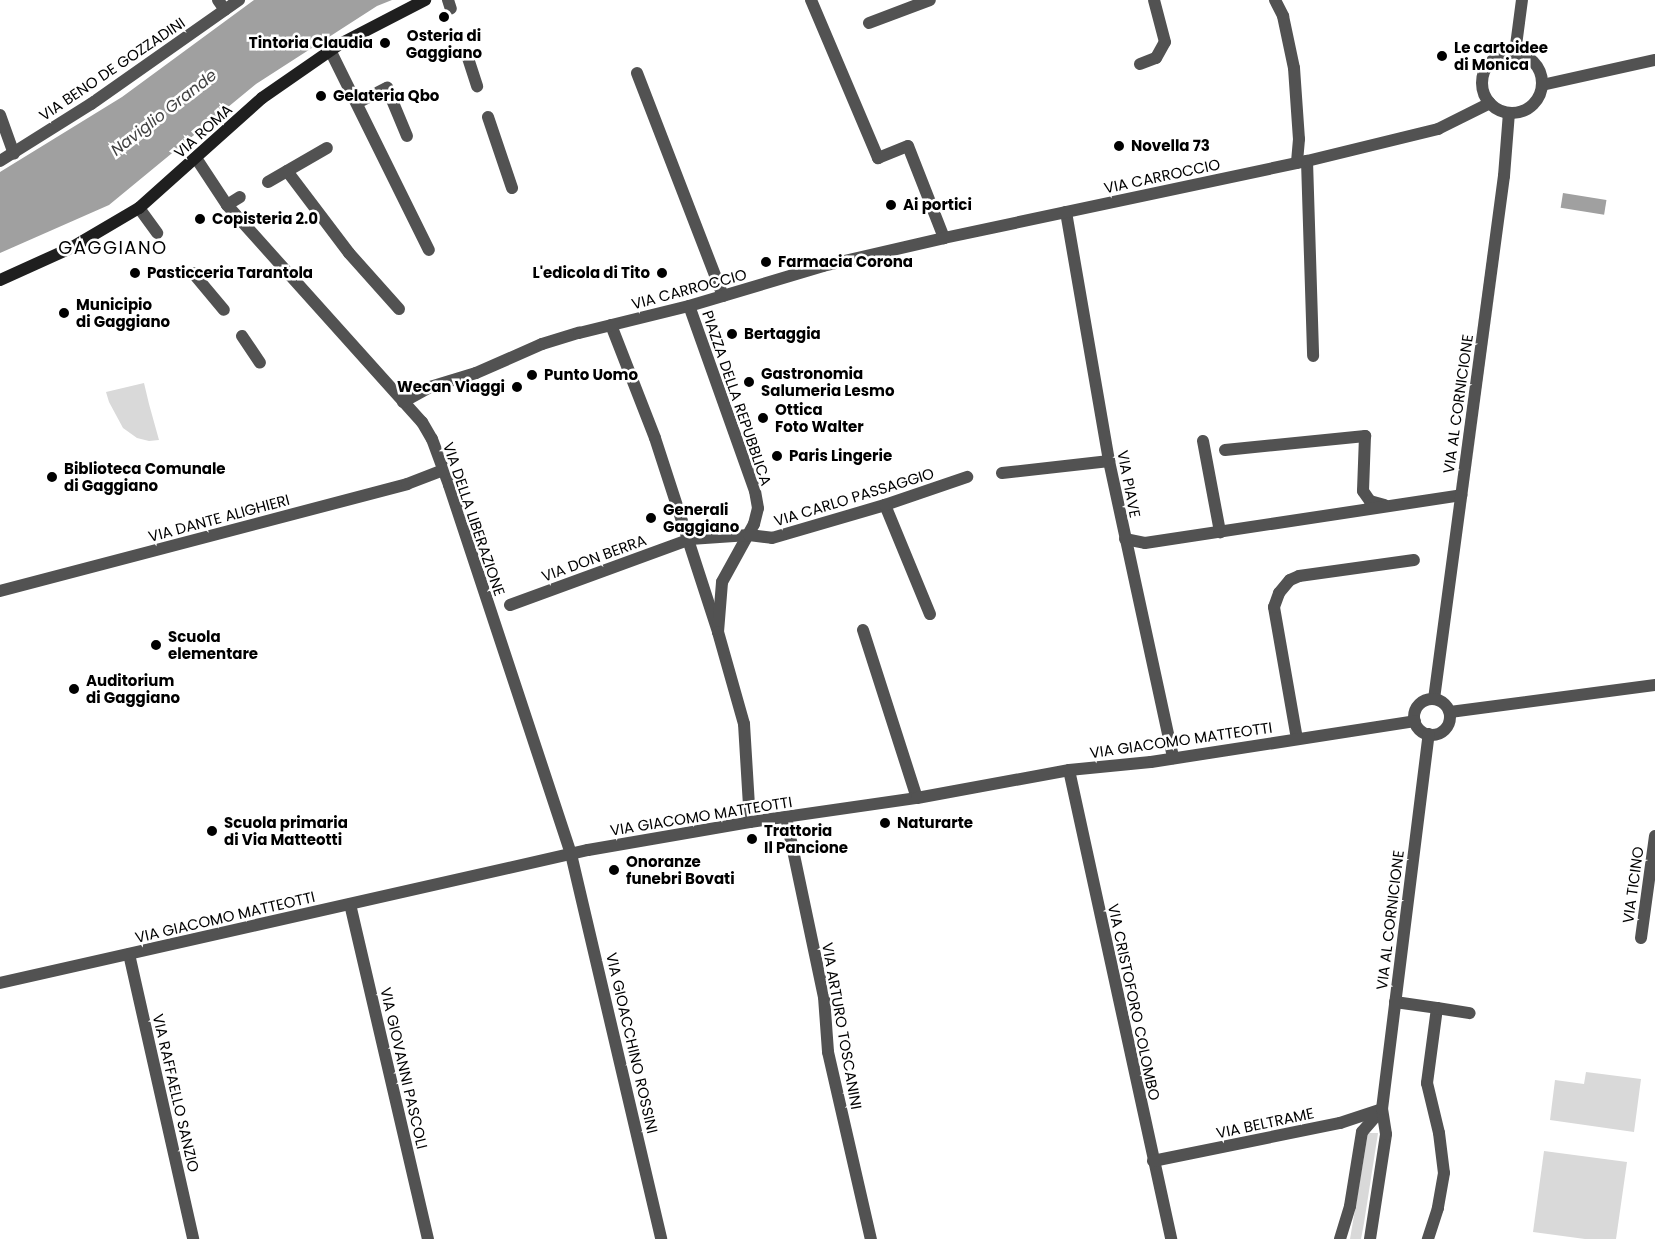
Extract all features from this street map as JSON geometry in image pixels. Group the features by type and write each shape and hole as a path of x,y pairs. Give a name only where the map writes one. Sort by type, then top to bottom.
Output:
{"street":[{"name":"VIA BENO DE GOZZADINI","path":"0,161 91,104 221,5 239,0"},
{"name":"VIA ROMA","path":"0,280 71,248 139,208 262,98 330,50 407,7 425,0"},
{"path":"812,0 878,158 908,146 944,238"},
{"path":"869,23 930,0"},
{"path":"1140,64 1156,58 1165,42 1154,0"},
{"path":"1275,0 1283,16 1294,68 1313,356"},
{"path":"1515,53 1522,0"},
{"path":"330,50 429,250"},
{"path":"1515,53 1529,58 1537,66 1542,85 1534,104 1525,110 1509,113 1495,109 1481,85 1485,67 1500,55 1515,53"},
{"path":"467,55 477,86"},
{"path":"1542,85 1655,60"},
{"path":"637,73 723,296"},
{"path":"357,103 387,88 406,136"},
{"name":"VIA CARROCCIO","path":"403,402 430,387 484,370 542,344 688,306 823,266 1302,162 1438,129 1490,103"},
{"name":"VIA AL CORNICIONE","path":"1434,699 1504,176 1509,113"},
{"path":"0,115 14,154"},
{"path":"488,117 512,188"},
{"path":"268,182 327,148"},
{"name":"VIA DELLA LIBERAZIONE","path":"196,158 227,205 422,422 444,470 571,854"},
{"path":"287,171 350,254 399,309"},
{"path":"227,205 240,197"},
{"path":"139,208 157,233"},
{"name":"VIA PIAVE","path":"1066,213 1109,461 1173,758"},
{"path":"193,273 224,310"},
{"name":"PIAZZA DELLA REPUBBLICA","path":"688,306 755,491 758,508 749,535 722,582 718,632"},
{"name":"PIAZZA DELLA REPUBBLICA","path":"611,325 690,539 744,724 750,822"},
{"path":"243,336 260,363"},
{"path":"1225,450 1365,436 1363,491 1370,501 1388,506"},
{"path":"1203,441 1220,532"},
{"path":"1002,472 1109,461"},
{"name":"VIA DANTE ALIGHIERI","path":"0,591 407,484 444,470"},
{"name":"VIA CARLO PASSAGGIO","path":"749,535 772,538 885,506 967,477"},
{"path":"1125,539 1145,543 1461,495"},
{"path":"885,506 930,614"},
{"path":"690,539 749,535"},
{"name":"VIA DON BERRA","path":"510,605 690,539"},
{"path":"1297,739 1274,607 1280,593 1290,580 1299,576 1414,560"},
{"path":"863,630 916,798"},
{"path":"1450,712 1655,685"},
{"path":"1434,699 1444,703 1450,712 1445,729 1429,734 1420,729 1415,721 1419,705 1434,699"},
{"name":"VIA GIACOMO MATTEOTTI","path":"0,983 571,854 750,822 916,798 1069,770 1173,758 1415,721"},
{"name":"VIA AL CORNICIONE","path":"1370,1239 1386,1134 1382,1109 1429,734"},
{"name":"VIA CRISTOFORO COLOMBO","path":"1069,770 1171,1239"},
{"name":"VIA ARTURO TOSCANINI","path":"786,817 824,997 828,1052 871,1239"},
{"name":"VIA TICINO","path":"1641,938 1655,836"},
{"name":"VIA GIOACCHINO ROSSINI","path":"571,854 661,1239"},
{"name":"VIA GIOVANNI PASCOLI","path":"350,904 428,1239"},
{"name":"VIA RAFFAELLO SANZIO","path":"129,954 193,1239"},
{"path":"1395,1002 1470,1013"},
{"path":"1428,1239 1438,1208 1444,1173 1439,1133 1427,1083 1437,1008"},
{"path":"1340,1239 1350,1206 1362,1132 1382,1109"},
{"name":"VIA BELTRAME","path":"1153,1161 1340,1123 1382,1109"}],"shaded area":[{"path":"144,383 159,440 149,441 137,438 123,428 106,392"},
{"path":"1586,1072 1641,1079 1634,1132 1550,1120 1555,1080 1584,1084"},
{"path":"1368,1133 1378,1133 1364,1223 1361,1239 1350,1239"},
{"path":"1544,1151 1627,1162 1616,1239 1585,1239 1533,1232"}],"water":[{"name":"Naviglio Grande","path":"254,0 392,0 377,6 256,84 109,205 0,253 0,172 122,97"},
{"path":"1563,193 1606,200 1604,215 1561,208"}],"place":[{"name":"Osteria di Gaggiano","path":"444,17"},
{"name":"Tintoria Claudia","path":"385,43"},
{"name":"Le cartoidee di Monica","path":"1442,56"},
{"name":"Gelateria Qbo","path":"321,96"},
{"name":"Novella 73","path":"1119,146"},
{"name":"Ai portici","path":"891,205"},
{"name":"Copisteria 2.0","path":"200,219"},
{"name":"Farmacia Corona","path":"766,262"},
{"name":"Pasticceria Tarantola","path":"135,273"},
{"name":"L'edicola di Tito","path":"662,273"},
{"name":"Municipio di Gaggiano","path":"64,313"},
{"name":"Bertaggia","path":"732,334"},
{"name":"Punto Uomo","path":"532,375"},
{"name":"Gastronomia Salumeria Lesmo","path":"749,382"},
{"name":"Wecan Viaggi","path":"517,387"},
{"name":"Ottica Foto Walter","path":"763,418"},
{"name":"Paris Lingerie","path":"777,456"},
{"name":"Biblioteca Comunale di Gaggiano","path":"52,477"},
{"name":"Generali Gaggiano","path":"651,518"},
{"name":"Scuola elementare","path":"156,645"},
{"name":"Auditorium di Gaggiano","path":"74,689"},
{"name":"Naturarte","path":"885,823"},
{"name":"Scuola primaria di Via Matteotti","path":"212,831"},
{"name":"Trattoria Il Pancione","path":"752,839"},
{"name":"Onoranze funebri Bovati","path":"614,870"}],"district":[{"name":"GAGGIANO","path":"113,248"}]}
